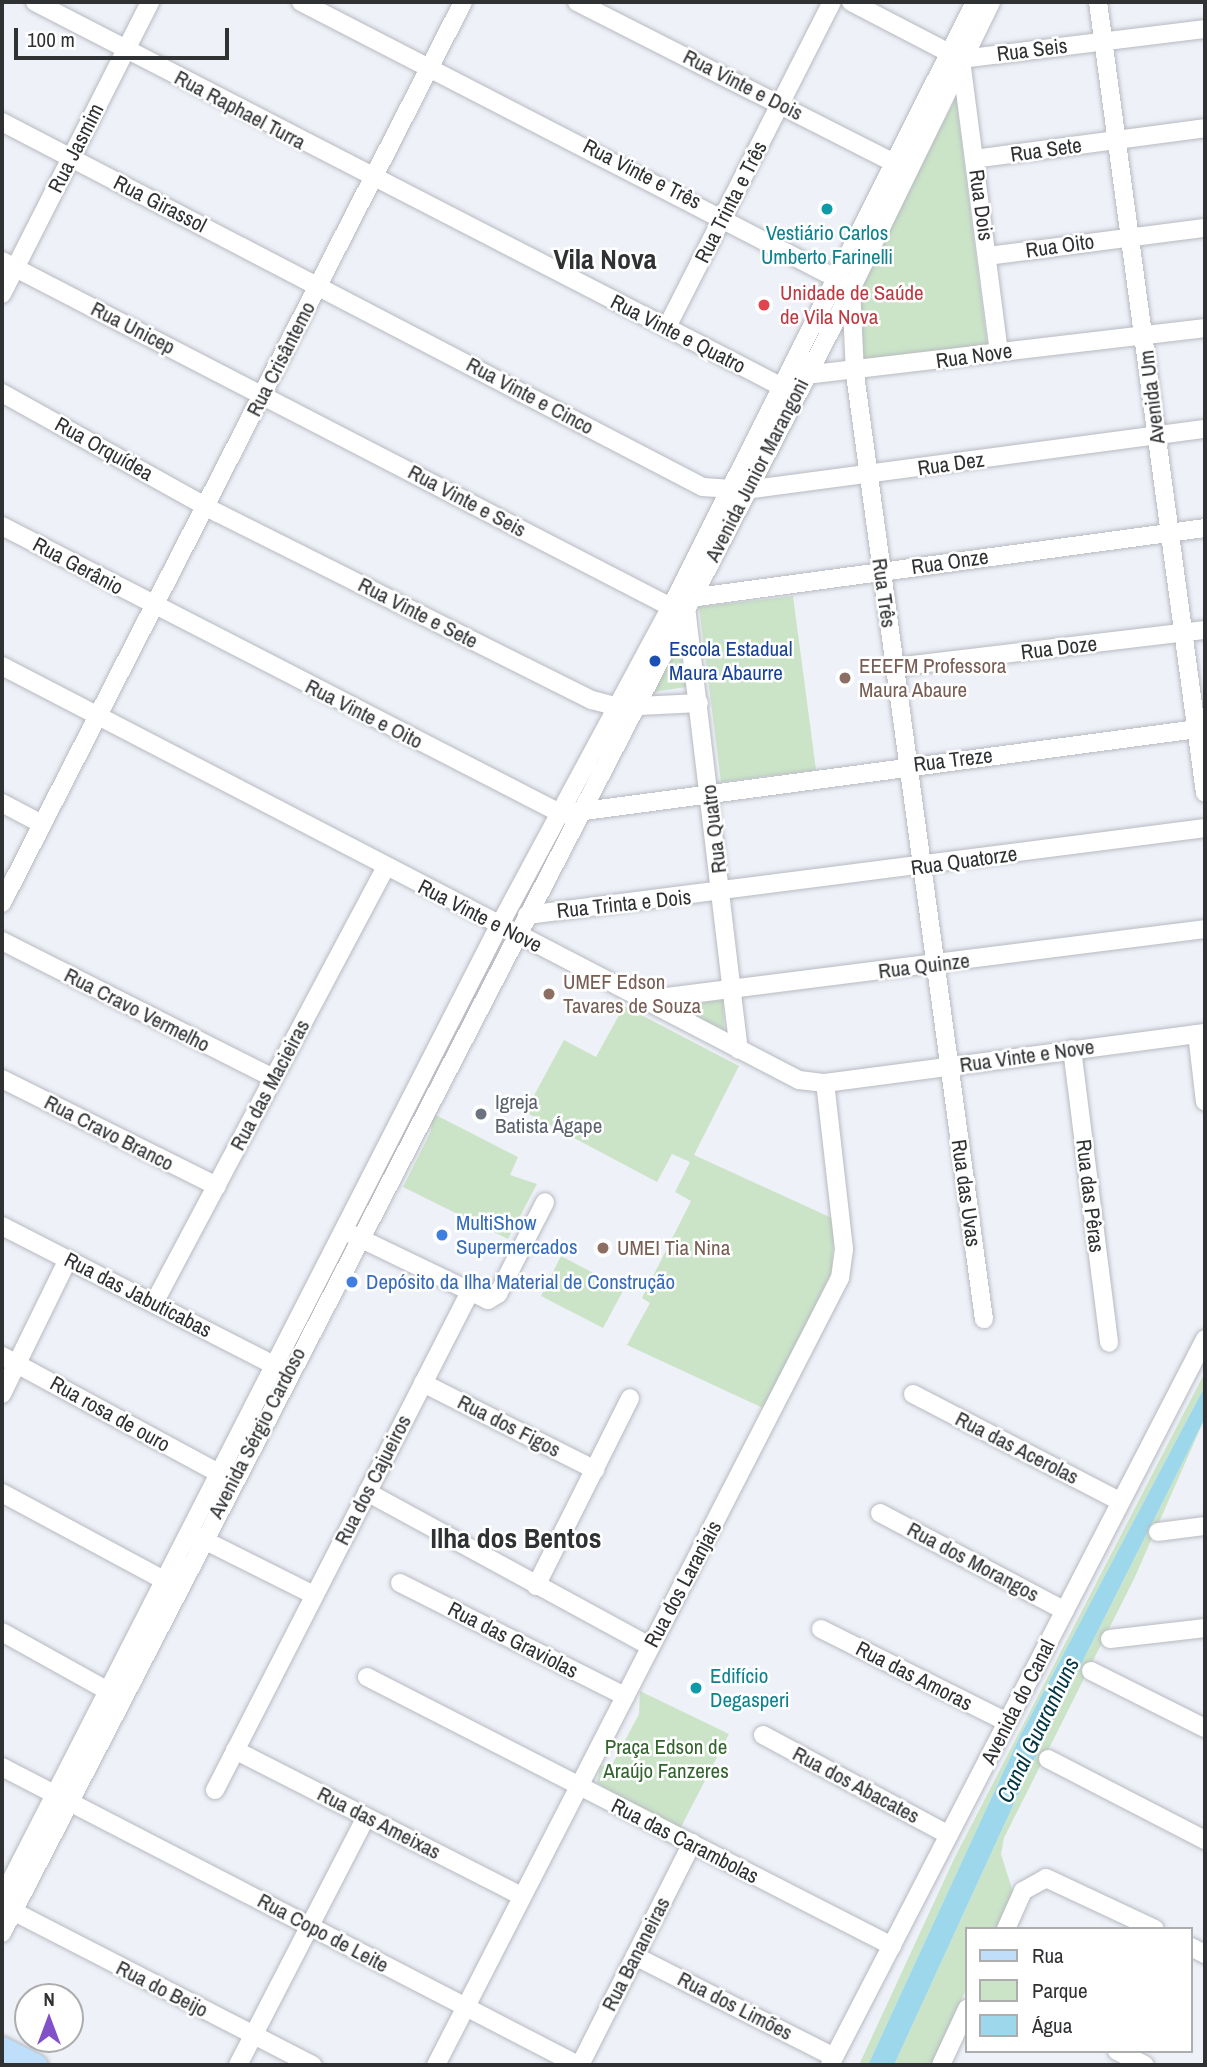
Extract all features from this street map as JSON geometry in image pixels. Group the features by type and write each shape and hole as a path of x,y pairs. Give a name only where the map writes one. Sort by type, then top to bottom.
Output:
{"main road":[{"path":"2,2048 36,2065"}],"street":[{"name":"Rua Raphael Turra","path":"35,2 372,178"},
{"name":"Rua Jasmim","path":"2,294 9,264 72,157 150,2"},
{"name":"Rua Vinte e Três","path":"301,2 431,65 724,216 845,282"},
{"name":"Rua Crisântemo","path":"2,904 463,2"},
{"name":"Rua Vinte e Dois","path":"577,2 903,167"},
{"name":"Rua Trinta e Três","path":"667,327 832,2"},
{"path":"851,2 955,56"},
{"name":"Avenida Junior Marangoni","path":"506,930 683,604 738,490 903,167 955,56 975,2"},
{"name":"Avenida Junior Marangoni","path":"955,56 991,2"},
{"name":"Avenida Um","path":"1098,2 1145,334 1168,533 1201,729 1205,793"},
{"path":"1104,41 1205,29"},
{"name":"Rua Seis","path":"955,56 1104,41"},
{"name":"Rua Dois","path":"955,56 974,159 999,352"},
{"name":"Rua Girassol","path":"2,122 320,285"},
{"name":"Rua Sete","path":"974,159 1205,128"},
{"name":"Rua Vinte e Quatro","path":"372,178 667,327 793,384"},
{"name":"Rua Oito","path":"988,256 1205,228"},
{"name":"Rua Unicep","path":"9,264 263,395"},
{"name":"Rua Três","path":"845,282 948,1067"},
{"name":"Rua Vinte e Cinco","path":"320,285 703,487 738,490"},
{"name":"Rua Nove","path":"793,384 999,352 1205,328"},
{"name":"Rua Orquídea","path":"2,393 205,506"},
{"name":"Rua Vinte e Seis","path":"263,395 683,604"},
{"name":"Rua Dez","path":"738,490 869,476 1205,429"},
{"name":"Rua Vinte e Sete","path":"205,506 592,700 627,707"},
{"name":"Rua Gerânio","path":"2,526 153,607"},
{"name":"Rua Onze","path":"683,604 881,571 1205,528"},
{"name":"Rua Quatro","path":"683,604 699,703 739,1050"},
{"name":"Rua Vinte e Oito","path":"153,607 570,815"},
{"name":"Rua Doze","path":"894,667 1205,631"},
{"name":"Rua Vinte e Nove","path":"2,666 799,1080 825,1083 1201,1034"},
{"path":"627,707 699,703"},
{"name":"Rua Treze","path":"570,815 907,766 1201,729"},
{"path":"2,803 42,824"},
{"name":"Avenida Junior Marangoni","path":"506,930 527,915 570,815"},
{"name":"Rua Quatorze","path":"722,893 1205,828"},
{"name":"Rua das Macieiras","path":"154,1303 386,867"},
{"name":"Rua Trinta e Dois","path":"527,915 722,893"},
{"name":"Rua Quinze","path":"643,1000 734,991 1205,929"},
{"name":"Avenida Sérgio Cardoso","path":"2,1933 5,1905 506,930"},
{"name":"Rua Cravo Vermelho","path":"2,941 272,1078"},
{"path":"1201,1034 1205,1102"},
{"name":"Rua das Pêras","path":"1072,1049 1109,1343"},
{"name":"Rua das Uvas","path":"948,1067 984,1320"},
{"name":"Rua Cravo Branco","path":"2,1079 217,1186"},
{"name":"Rua dos Laranjais","path":"436,2065 840,1278 844,1249 825,1083"},
{"path":"350,1233 470,1293 495,1297 545,1202"},
{"name":"Rua das Jabuticabas","path":"2,1226 281,1368"},
{"path":"2,1394 10,1360 68,1259"},
{"name":"Rua dos Cajueiros","path":"215,1790 470,1293"},
{"name":"Avenida do Canal","path":"832,2061 1205,1339"},
{"name":"Rua rosa de ouro","path":"10,1360 225,1477"},
{"name":"Rua dos Figos","path":"423,1383 595,1470"},
{"name":"Rua das Acerolas","path":"913,1394 1121,1502"},
{"path":"536,1586 630,1398"},
{"path":"367,1492 650,1646"},
{"path":"2,1493 170,1583"},
{"name":"Rua dos Morangos","path":"880,1513 1065,1611"},
{"path":"1158,1532 1205,1526"},
{"path":"195,1536 314,1595"},
{"name":"Rua das Graviolas","path":"400,1583 625,1696"},
{"path":"1110,1639 1205,1628"},
{"name":"Rua das Amoras","path":"821,1629 1007,1722"},
{"path":"2,1632 114,1694"},
{"path":"1091,1671 1205,1728"},
{"name":"Rua das Carambolas","path":"367,1676 892,1946"},
{"name":"Rua dos Abacates","path":"763,1735 949,1835"},
{"name":"Rua das Ameixas","path":"235,1750 522,1896"},
{"path":"1048,1759 1205,1840"},
{"name":"Rua Copo de Leite","path":"2,1767 308,1924 464,2009 579,2065"},
{"path":"238,2065 308,1924 366,1816"},
{"name":"Rua Bananeiras","path":"579,2065 692,1843"},
{"path":"1007,1927 1033,1882 1061,1881 1151,1927"},
{"name":"Rua do Beijo","path":"5,1905 313,2065"},
{"name":"Rua dos Limões","path":"635,1955 832,2061"},
{"path":"941,2065 965,2013"},
{"path":"1121,2053 1145,2065"}],"green space":[{"path":"956,98 987,344 863,363 857,301 862,276"},
{"path":"793,596 816,770 721,782 699,607"},
{"path":"677,635 686,687 646,693"},
{"path":"723,1000 724,1030 680,1008 681,1005"},
{"path":"624,1006 739,1066 694,1155 834,1219 832,1271 765,1409 627,1345 650,1303 642,1298 691,1201 675,1192 690,1162 672,1154 657,1182 525,1112 564,1040 596,1057"},
{"path":"432,1113 518,1157 510,1175 537,1184 508,1239 403,1187 431,1131"},
{"path":"561,1256 624,1289 603,1328 541,1296"},
{"path":"1205,1372 1205,1386 1019,1738 868,2065 859,2065 954,1859"},
{"path":"1205,1418 1134,1579 1004,1838 1001,1854 1013,1892 997,1927 965,1927 965,1992 931,2065 894,2065 1045,1736"},
{"name":"Praça Edson de Araújo Fanzeres","path":"640,1691 729,1734 680,1829 597,1783 600,1766 612,1765 639,1714"}],"water":[{"name":"Canal Guaranhuns","path":"1205,1386 1205,1418 1045,1736 894,2065 868,2065 1019,1738"}],"place":[{"name":"Vestiário Carlos Umberto Farinelli","path":"827,209"},
{"name":"Unidade de Saúde de Vila Nova","path":"764,305"},
{"name":"Escola Estadual Maura Abaurre","path":"655,661"},
{"name":"EEEFM Professora Maura Abaure","path":"845,678"},
{"name":"UMEF Edson Tavares de Souza","path":"549,994"},
{"name":"Igreja Batista Ágape","path":"481,1114"},
{"name":"MultiShow Supermercados","path":"442,1235"},
{"name":"UMEI Tia Nina","path":"603,1248"},
{"name":"Depósito da Ilha Material de Construção","path":"352,1282"},
{"name":"Edifício Degasperi","path":"696,1688"}],"district":[{"name":"Vila Nova","path":"605,259"},
{"name":"Ilha dos Bentos","path":"516,1538"}]}
